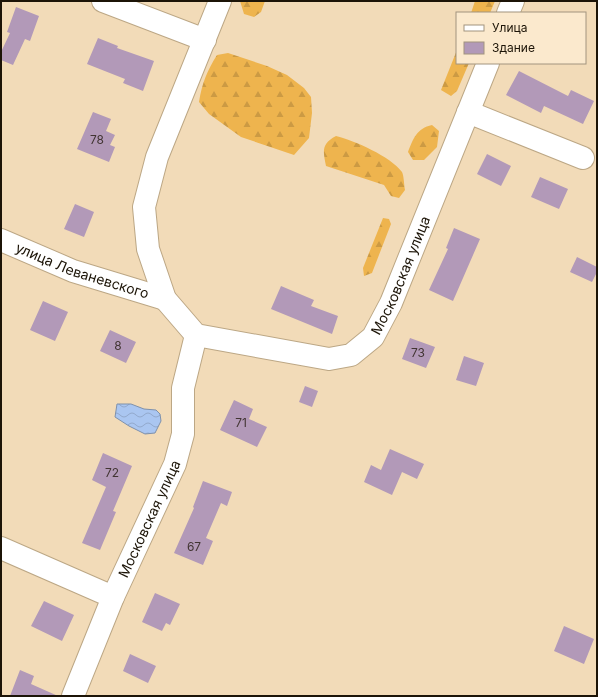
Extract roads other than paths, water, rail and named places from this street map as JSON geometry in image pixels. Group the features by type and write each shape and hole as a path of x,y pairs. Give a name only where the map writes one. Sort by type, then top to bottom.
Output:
{"street":[{"path":"103,1 205,40"},
{"path":"196,335 165,299 148,249 144,207 157,157 220,1"},
{"path":"508,12 513,1"},
{"name":"Московская улица","path":"73,696 113,597 175,464 183,434 183,388 196,335 329,359 351,355 373,337 391,304 488,64"},
{"path":"468,112 583,158"},
{"name":"улица Леваневского","path":"1,240 73,271 165,299"},
{"path":"1,548 113,597"}],"water":[{"path":"117,404 131,404 144,409 156,410 160,414 161,421 155,433 145,434 115,417"}]}
